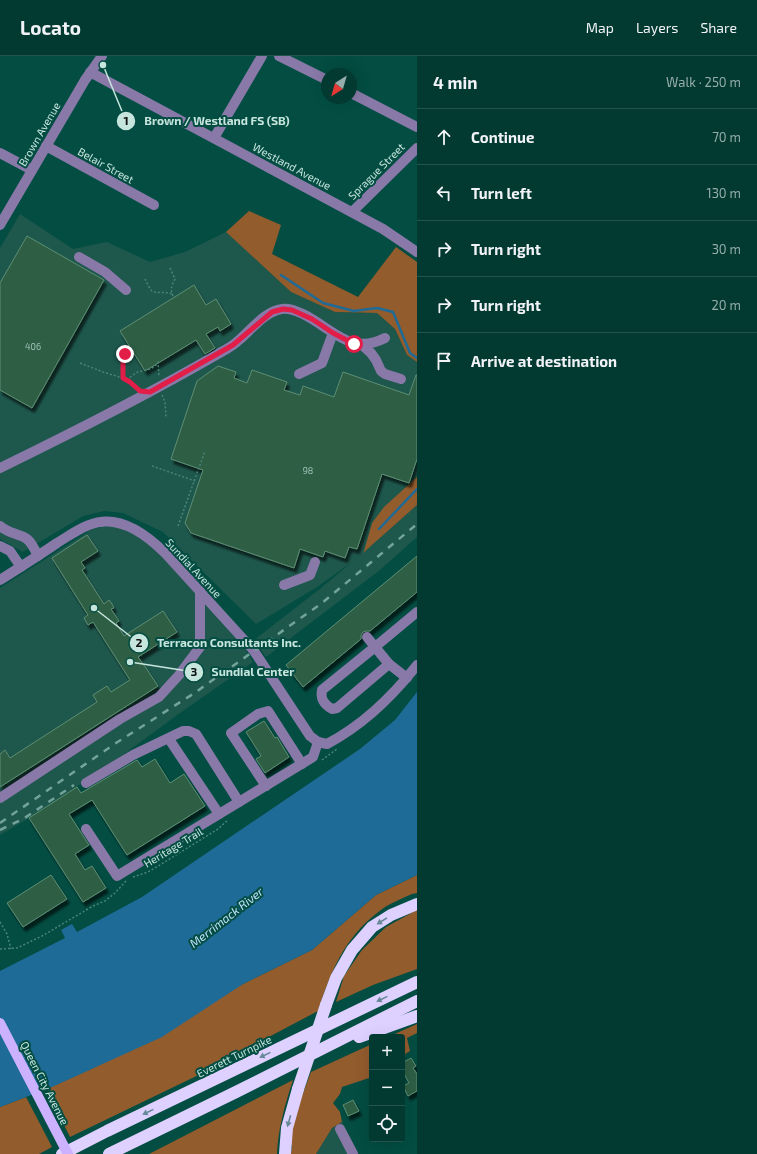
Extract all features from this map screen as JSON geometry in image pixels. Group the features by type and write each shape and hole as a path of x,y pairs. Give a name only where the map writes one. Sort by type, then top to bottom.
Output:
{"highway":[{"path":"285,1154 287,1128 298,1089 336,978 352,950 372,927 391,915 417,904"},
{"name":"Everett Turnpike","path":"62,1154 417,982"},
{"path":"109,1154 417,1001"},
{"path":"305,1057 417,1016"},
{"path":"129,1154 236,1092"}],"main road":[{"name":"Queen City Avenue","path":"0,1023 68,1154"}],"street":[{"name":"Brown Avenue","path":"0,225 3,214 32,170 90,72 102,56"},
{"path":"214,138 262,56"},
{"path":"279,56 321,77"},
{"name":"Westland Avenue","path":"90,72 383,229 417,252"},
{"path":"357,96 417,126"},
{"name":"Belair Street","path":"46,146 154,205"},
{"name":"Sprague Street","path":"352,212 417,148"},
{"path":"0,153 32,170"},
{"path":"79,257 106,272 126,290"},
{"path":"0,468 150,392 233,345 272,312 283,309 292,310 312,319 333,333 354,344 370,344 385,338"},
{"path":"299,374 322,363 333,333"},
{"path":"361,344 371,353 381,371 385,374 401,379"},
{"name":"Sundial Avenue","path":"0,580 73,533 90,524 99,522 118,522 136,529 152,540 254,651 310,736 322,743"},
{"path":"0,526 5,531 22,536 28,540 38,556"},
{"path":"0,546 10,551 21,567"},
{"path":"284,585 310,575 314,562"},
{"path":"0,798 120,719 159,697 179,675 200,647 200,591"},
{"path":"389,664 337,708 332,709 322,700 322,690 417,612"},
{"path":"367,637 389,664 407,678"},
{"path":"86,828 117,876 313,757 322,743 338,738 380,707 417,665"},
{"path":"266,786 231,733 258,714 268,711 302,764"},
{"path":"86,783 132,755 183,732 189,731 196,734 239,802"},
{"path":"169,739 219,814"},
{"path":"340,1129 353,1154"}],"path":[{"path":"170,268 175,279 172,286 172,294 174,298"},
{"path":"145,279 151,290 154,292 172,294"},
{"path":"123,378 124,357 130,347"},
{"path":"80,363 123,378 140,391 150,392"},
{"path":"178,526 205,451"},
{"path":"152,466 194,481"},
{"path":"318,762 340,746 338,738"},
{"name":"Heritage Trail","path":"0,949 11,949 23,946 93,906 105,901 130,879 155,868 218,829 229,819"},
{"path":"0,922 7,934 11,949"}],"shaded area":[{"path":"249,211 281,225 272,254 358,297 396,247 417,262 417,362 407,355 395,329 377,313 335,312 291,292 226,232"},
{"path":"20,214 73,249 107,242 150,262 185,252 226,232 291,292 335,312 377,313 395,329 407,355 417,362 417,477 365,551 417,505 417,537 380,570 266,657 254,640 352,562 317,587 256,624 163,532 123,513 104,511 83,516 23,552 0,539 0,248"},
{"path":"417,477 417,505 363,553 372,523 384,507"},
{"path":"102,527 116,527 123,529 140,537 152,545 244,648 253,662 105,768 29,818 0,835 0,588 91,530"},
{"path":"417,875 417,893 385,907 371,917 350,940 335,966 318,1011 211,1069 70,1137 46,1089 93,1068 243,984 312,950 376,895"},
{"path":"417,910 417,969 373,985 336,1002 344,976 362,950 386,927"},
{"path":"417,1024 417,1033 407,1038 410,1051 405,1054 405,1034 395,1034"},
{"path":"369,1045 369,1078 342,1087 340,1094 333,1103 340,1112 342,1122 332,1128 316,1154 291,1154 292,1145 289,1144 294,1117 311,1072"},
{"path":"293,1080 282,1117 277,1154 149,1154"},
{"path":"26,1097 52,1147 39,1154 0,1154 0,1107"},
{"path":"342,1122 359,1154 316,1154 332,1128"}],"water":[{"name":"Merrimack River","path":"417,692 417,875 376,895 312,950 243,984 162,1037 52,1087 0,1107 0,971 65,938 61,930 72,924 77,932 142,897 360,749 395,720"}],"building":[{"path":"27,236 104,280 32,408 0,390 0,283"},
{"path":"194,285 206,305 216,299 231,324 220,331 218,327 206,334 215,348 205,354 196,340 145,371 120,331"},
{"path":"218,366 236,372 234,378 247,383 252,370 287,382 284,390 300,395 303,386 334,397 343,372 409,395 417,375 417,459 409,483 382,474 357,549 349,547 345,558 325,551 323,557 300,549 294,568 191,533 185,523 203,470 171,459 197,381"},
{"path":"87,535 98,551 81,562 85,568 82,570 104,604 109,600 112,604 114,608 111,609 119,621 116,623 124,636 163,611 177,632 138,657 158,686 0,787 0,754 5,750 10,758 97,702 93,695 107,686 111,692 130,680 93,622 88,625 84,618 88,615 52,558"},
{"path":"417,556 417,592 370,631 363,632 361,639 303,687 286,665"},
{"path":"264,721 275,738 277,737 289,757 265,773 256,759 261,756 246,732"},
{"path":"155,759 170,783 184,774 205,806 127,855 92,800 69,814 89,845 75,854 85,870 92,866 106,888 83,902 29,818 77,787 81,793 137,760 142,767"},
{"path":"51,875 67,899 23,927 7,903"},
{"path":"411,1058 416,1066 413,1068 417,1074 417,1091 408,1096 405,1090 405,1085 409,1083 405,1076 405,1061"},
{"path":"353,1100 359,1111 348,1116 343,1105"}],"waterway":[{"path":"281,275 323,303 354,311 377,308 393,312 410,353 417,358"},
{"path":"379,529 417,489"}],"railway":[{"path":"0,823 116,743 193,694 322,603 417,524"},
{"path":"0,830 23,819 74,785"}],"place":[{"name":"Brown / Westland FS (SB)","path":"103,65"},
{"name":"Terracon Consultants Inc.","path":"94,608"},
{"name":"Sundial Center","path":"130,662"}],"route":[{"path":"125,354 123,362 123,378 140,391 150,392 233,345 264,317 272,312 283,309 292,310 312,319 333,333 354,344"}]}
